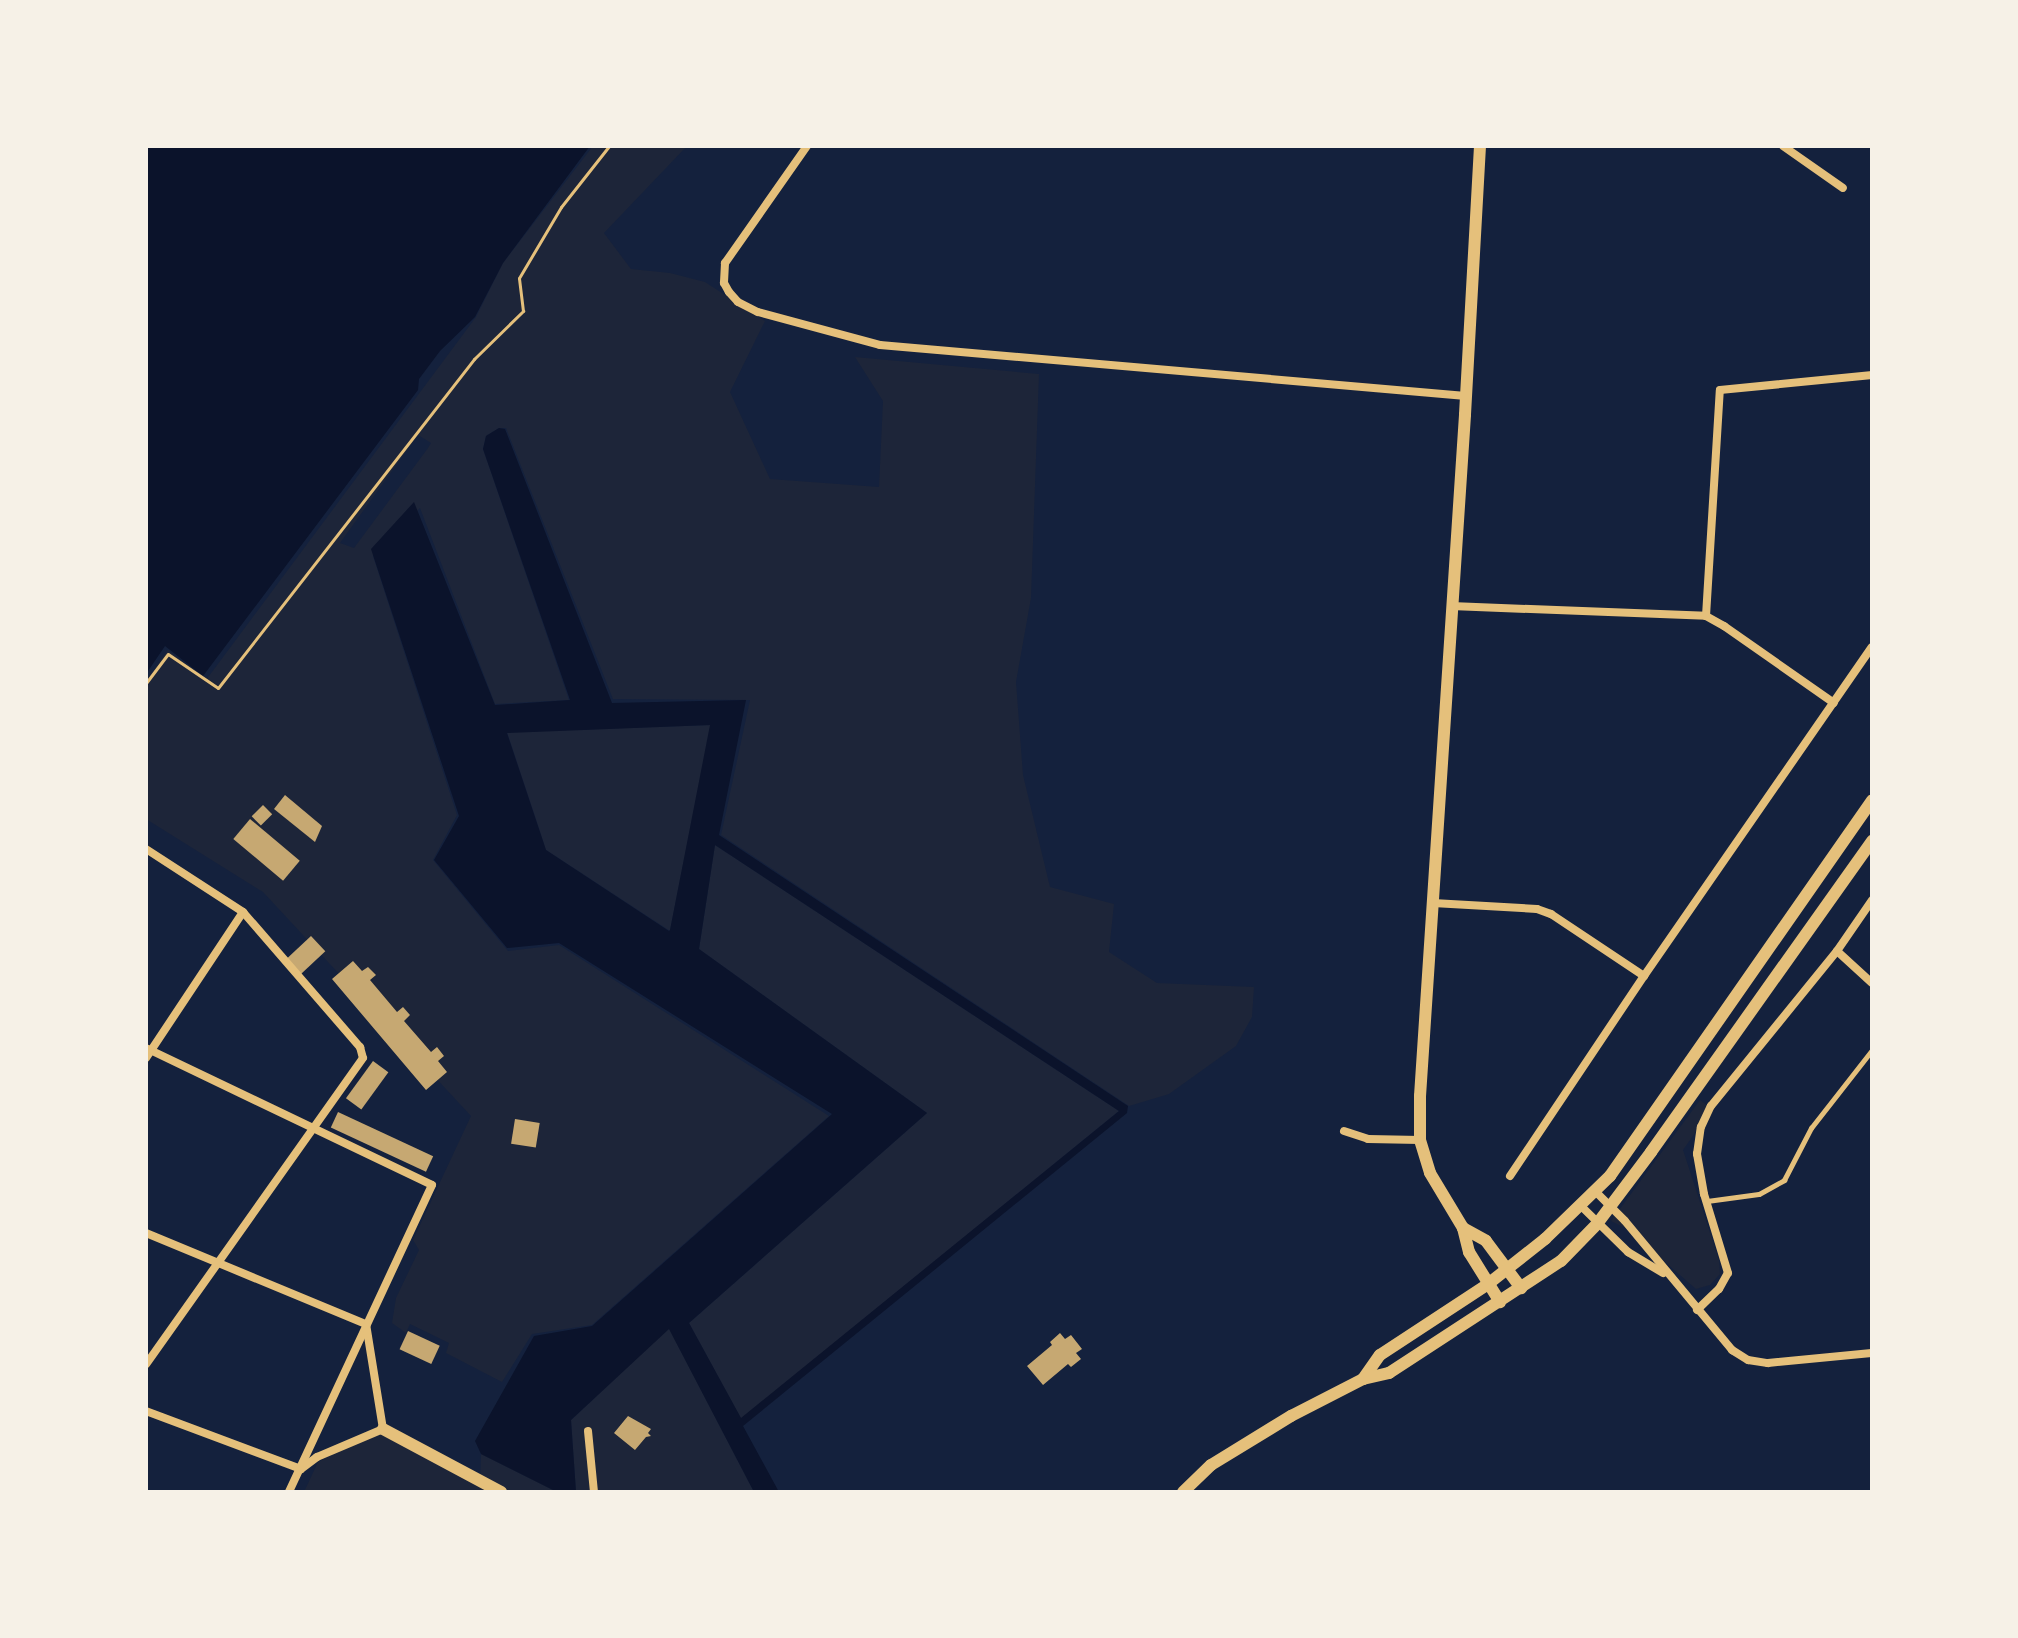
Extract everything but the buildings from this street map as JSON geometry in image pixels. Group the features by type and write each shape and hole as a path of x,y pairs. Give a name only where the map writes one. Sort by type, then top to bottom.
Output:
{"street":[{"path":"807,146 725,263 724,283 729,292 738,302 758,312 880,345 1466,396"},
{"path":"1480,146 1420,1140 1430,1173 1463,1228 1469,1252 1500,1302"},
{"path":"1783,146 1843,188"},
{"path":"1706,616 1720,390 1872,375"},
{"path":"1450,606 1706,616 1834,703"},
{"path":"1510,1176 1872,647"},
{"path":"1363,1379 1380,1355 1488,1284 1545,1239 1581,1206 1622,1161 1872,800"},
{"path":"1183,1492 1211,1465 1291,1416 1363,1379 1389,1373 1561,1261 1597,1224 1872,841"},
{"path":"146,849 243,912 360,1047 363,1058 146,1364"},
{"path":"1697,1310 1719,1289 1728,1273 1706,1201 1697,1154 1701,1127 1711,1106 1837,951 1872,900"},
{"path":"1433,903 1537,909 1551,914 1644,976"},
{"path":"243,912 148,1052 432,1185 289,1492"},
{"path":"1837,951 1872,983"},
{"path":"1344,1131 1368,1139 1420,1140"},
{"path":"1595,1191 1636,1234 1667,1276 1732,1350 1748,1360 1768,1363 1872,1353"},
{"path":"1581,1206 1628,1252 1667,1276"},
{"path":"1463,1228 1486,1241 1521,1288"},
{"path":"146,1233 366,1324"},
{"path":"366,1324 383,1429"},
{"path":"146,1411 301,1469"},
{"path":"301,1469 317,1457 383,1429"},
{"path":"383,1429 501,1492"},
{"path":"588,1431 594,1492"}],"lane":[{"path":"1706,1201 1759,1194 1784,1180 1811,1128 1872,1050"}],"path":[{"path":"146,683 168,654 218,688 474,359 523,311 519,278 561,207 609,146"}],"shaded area":[{"path":"146,146 590,146 503,263 475,317 440,351 419,379 418,390 203,676 165,646 146,674"},
{"path":"593,146 687,146 604,233 631,269 670,273 705,282 765,321 730,392 770,479 879,487 883,401 855,357 1039,374 1031,598 1016,682 1023,775 1050,887 1114,904 1109,952 1157,983 1254,987 1252,1017 1236,1046 1169,1094 1129,1106 721,835 750,700 613,699 506,428 499,428 486,436 483,449 569,700 495,704 420,508 373,556 457,815 433,860 508,951 559,945 829,1116 592,1325 532,1334 502,1382 446,1353 449,1343 410,1324 406,1333 392,1323 396,1298 419,1250 413,1240 471,1116 263,892 146,819 146,681 168,650 206,680 476,317 503,263","holes":["418,435 431,443 354,548 340,543"]},
{"path":"499,428 505,429 612,703 746,700 719,835 1128,1106 1127,1113 743,1426 779,1492 754,1492 669,1329 571,1420 576,1492 557,1492 481,1454 475,1441 534,1336 592,1326 832,1114 559,943 507,948 434,860 459,816 371,549 414,502 495,705 570,700 483,449 486,436","holes":["710,725 670,930 669,931 546,850 507,733","715,845 1119,1111 741,1418 689,1323 927,1113 699,949"]},
{"path":"711,725 670,931 546,850 507,732"},
{"path":"715,845 1119,1111 741,1419 689,1323 927,1113 699,949"},
{"path":"1700,1100 1708,1106 1702,1123 1683,1150 1719,1260 1720,1274 1710,1285 1696,1289 1627,1229 1611,1221"},
{"path":"669,1328 754,1492 576,1492 571,1420"},
{"path":"379,1431 480,1482 481,1454 557,1492 304,1492 318,1462"}]}
